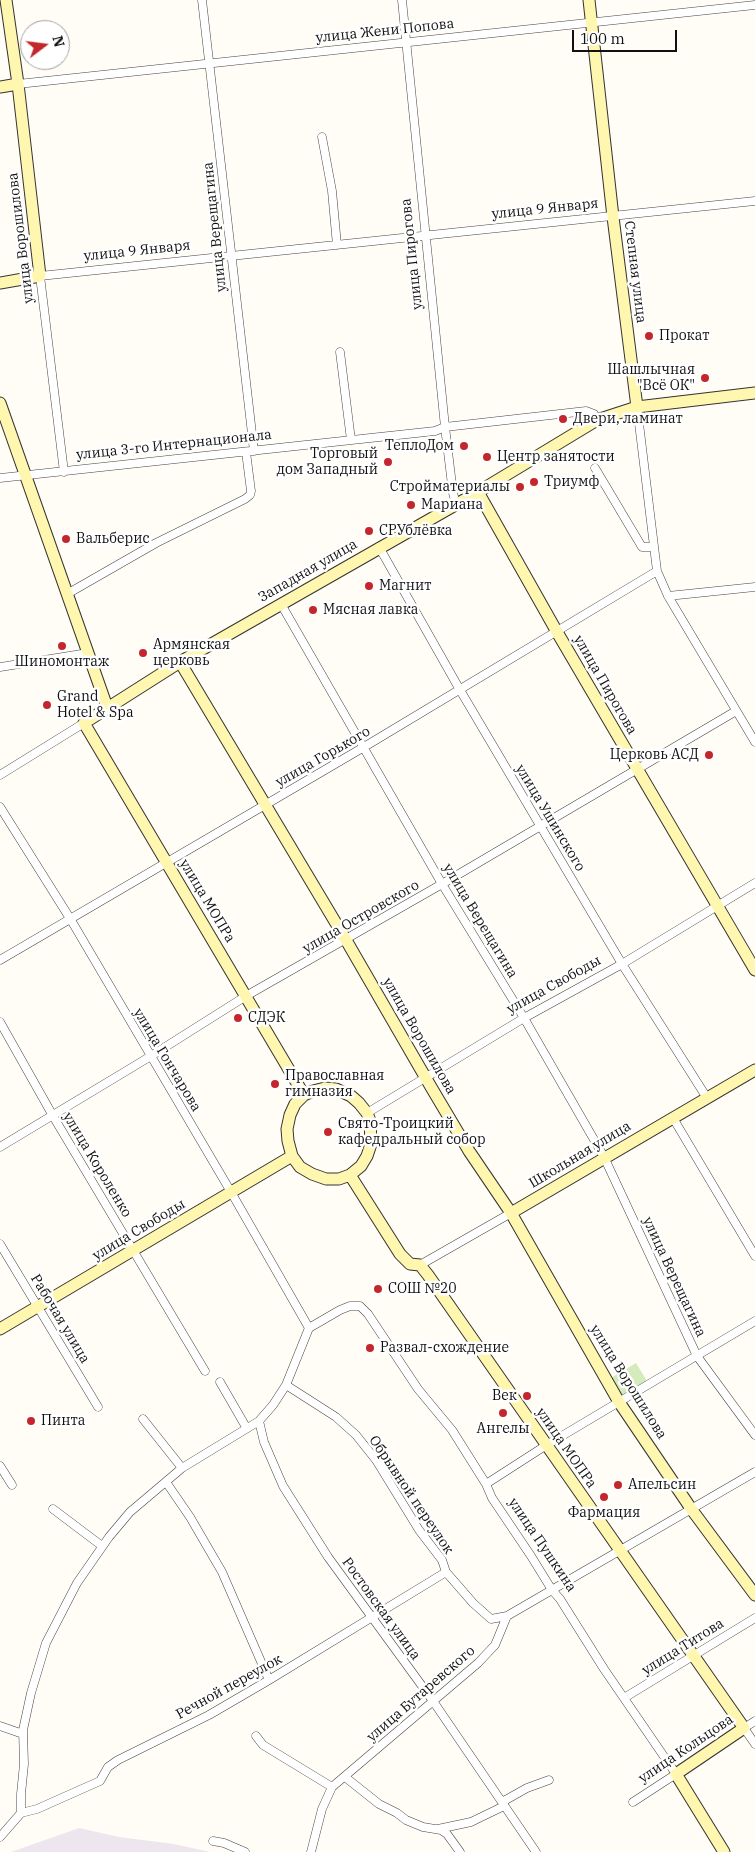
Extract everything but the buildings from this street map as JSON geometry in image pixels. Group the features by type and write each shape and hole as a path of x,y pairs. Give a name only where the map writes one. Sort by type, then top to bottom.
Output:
{"main road":[{"name":"улица Ворошилова","path":"6,0 18,84 40,276"},
{"name":"Степная улица","path":"589,0 637,407"},
{"path":"0,87 18,84"},
{"name":"улица 9 Января","path":"0,283 40,276"},
{"path":"637,407 755,393"},
{"path":"0,403 107,707"},
{"name":"Западная улица","path":"84,723 180,662 478,492 597,420 637,407"},
{"name":"улица Пирогова","path":"478,492 556,632 755,970"},
{"name":"улица Ворошилова","path":"180,662 426,1078 511,1213 619,1402 692,1510 755,1595"},
{"name":"улица МОПРа","path":"84,723 304,1095"},
{"name":"Школьная улица","path":"511,1213 755,1070"},
{"path":"325,1088 336,1090 351,1096 367,1113 371,1131 367,1156 361,1166 350,1175 339,1179 326,1179 312,1174 300,1166 292,1156 288,1141 290,1115 295,1104 304,1095 325,1088"},
{"name":"улица Свободы","path":"0,1329 292,1156"},
{"name":"улица МОПРа","path":"350,1175 400,1254 410,1264 420,1265 744,1728"},
{"name":"улица Кольцова","path":"676,1774 744,1728"},
{"name":"улица Пушкина","path":"676,1774 724,1852"}],"street":[{"name":"улица Верещагина","path":"68,594 156,544 250,495 250,452 231,257 202,0"},
{"name":"улица Пирогова","path":"402,0 425,236 453,493 456,504"},
{"name":"улица Жени Попова","path":"18,84 755,5"},
{"path":"322,137 332,191 337,246"},
{"name":"улица 9 Января","path":"40,276 755,201"},
{"name":"улица Ворошилова","path":"40,276 64,472"},
{"path":"340,352 351,440"},
{"name":"Степная улица","path":"637,407 656,571 668,596 755,742"},
{"name":"улица 3-го Интернационала","path":"0,478 435,431 446,427 586,410 594,414 597,420"},
{"path":"595,468 642,547 654,547"},
{"name":"улица Ушинского","path":"379,548 460,690 622,964 707,1098"},
{"name":"улица Горького","path":"0,960 364,747 656,571"},
{"path":"668,596 755,587"},
{"name":"улица Верещагина","path":"281,604 442,884 524,1018 604,1157 697,1356 755,1436"},
{"path":"0,667 88,654"},
{"name":"улица Островского","path":"0,1147 246,996 346,940 736,711"},
{"name":"Западная улица","path":"0,775 84,723"},
{"name":"улица Гончарова","path":"0,807 151,1056 309,1328"},
{"name":"улица Свободы","path":"367,1113 524,1018 622,964 755,883"},
{"name":"улица Короленко","path":"0,1022 53,1116 205,1371"},
{"path":"673,1118 755,1256"},
{"name":"Школьная улица","path":"420,1265 511,1213"},
{"name":"Рабочая улица","path":"0,1244 98,1407"},
{"name":"улица Пушкина","path":"309,1328 350,1306 360,1306 368,1314 418,1389 452,1430 486,1484 492,1498 676,1774"},
{"path":"486,1484 545,1446 755,1321"},
{"path":"0,1837 21,1813 24,1734 31,1693 46,1643 77,1582 102,1546 130,1512 182,1468 259,1420 273,1405 286,1385 309,1328"},
{"path":"220,1382 246,1427"},
{"name":"Обрывной переулок","path":"286,1385 336,1417 356,1435 376,1460 419,1530 442,1560 446,1572 473,1604 491,1619 508,1616"},
{"path":"143,1419 182,1468"},
{"name":"Ростовская улица","path":"259,1420 264,1442 283,1486 328,1557 433,1701 536,1852"},
{"path":"0,1466 12,1485"},
{"path":"508,1616 755,1472"},
{"path":"166,1482 190,1517 218,1565 269,1680"},
{"path":"53,1509 102,1546"},
{"name":"Речной переулок","path":"21,1813 37,1809 100,1780 108,1767 118,1760 209,1715 446,1572"},
{"name":"улица Бутаревского","path":"311,1852 322,1809 332,1787 478,1663 495,1645 508,1616"},
{"name":"улица Титова","path":"624,1698 755,1618"},
{"name":"улица Кольцова","path":"744,1728 755,1721"},
{"path":"0,1726 24,1734"},
{"name":"улица МОПРа","path":"744,1728 755,1744"},
{"path":"256,1736 263,1745 332,1787"},
{"name":"улица Кольцова","path":"633,1802 676,1774"},
{"path":"344,1776 379,1804 406,1820 418,1826 440,1830 447,1834 460,1852"},
{"path":"436,1829 471,1822 527,1788 549,1780"},
{"path":"213,1840 245,1852"}],"shaded area":[{"path":"79,1828 119,1837 174,1844 210,1852 11,1852"}],"green space":[{"path":"636,1363 647,1381 621,1396 611,1378"}],"place":[{"name":"Прокат","path":"649,336"},
{"name":"Шашлычная \"Всё ОК\"","path":"705,378"},
{"name":"Двери, ламинат","path":"563,419"},
{"name":"ТеплоДом","path":"464,446"},
{"name":"Центр занятости","path":"487,457"},
{"name":"Торговый дом Западный","path":"388,462"},
{"name":"Триумф","path":"534,482"},
{"name":"Стройматериалы","path":"520,487"},
{"name":"Мариана","path":"411,505"},
{"name":"СРУблёвка","path":"369,531"},
{"name":"Вальберис","path":"66,539"},
{"name":"Магнит","path":"369,586"},
{"name":"Мясная лавка","path":"313,610"},
{"name":"Шиномонтаж","path":"62,646"},
{"name":"Армянская церковь","path":"143,653"},
{"name":"Grand Hotel & Spa","path":"47,705"},
{"name":"Церковь АСД","path":"709,755"},
{"name":"СДЭК","path":"238,1018"},
{"name":"Православная гимназия","path":"275,1084"},
{"name":"Свято-Троицкий кафедральный собор","path":"328,1132"},
{"name":"СОШ №20","path":"378,1289"},
{"name":"Развал-схождение","path":"370,1348"},
{"name":"Век","path":"527,1396"},
{"name":"Ангелы","path":"503,1413"},
{"name":"Пинта","path":"31,1421"},
{"name":"Апельсин","path":"618,1485"},
{"name":"Фармация","path":"604,1497"}]}
